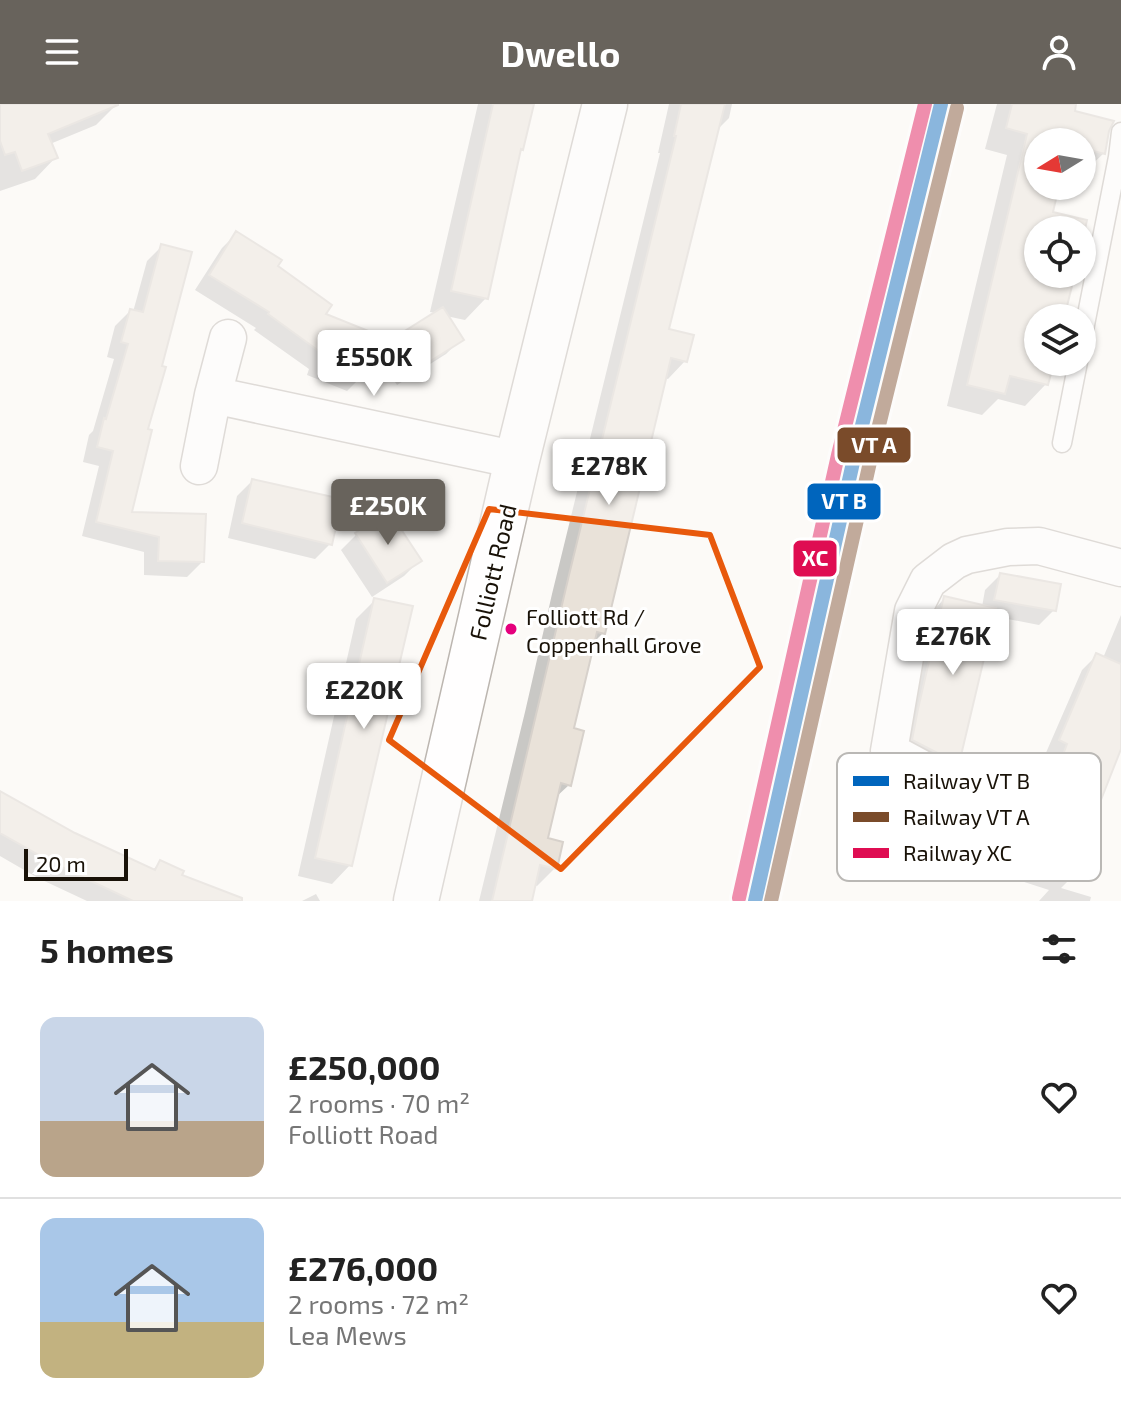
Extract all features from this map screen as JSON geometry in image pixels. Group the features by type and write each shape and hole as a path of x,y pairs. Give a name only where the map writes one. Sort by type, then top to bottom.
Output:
{"street":[{"name":"Folliott Road","path":"416,901 517,460 605,104"},
{"path":"199,466 228,338"},
{"path":"213,395 517,460"},
{"path":"893,753 889,751 913,611 928,581 967,555 1008,547 1039,546 1121,568"}],"lane":[{"path":"1089,304 1121,132"},
{"path":"1062,443 1075,376"}],"highlighted area":[{"path":"489,509 710,535 760,667 561,869 389,740"}],"building":[{"path":"0,104 118,105 48,134 58,158 22,171 15,152 5,155 0,141"},
{"path":"493,104 534,104 488,299 451,291"},
{"path":"681,104 725,104 669,329 694,335 687,362 671,358 605,634 597,632 574,728 584,731 571,786 561,783 548,838 563,842 557,869 540,865 532,901 492,901 676,136"},
{"path":"1012,104 1076,104 1075,111 1114,121 1105,154 1096,152 1096,128 1024,128 1024,133 1006,128"},
{"path":"1024,147 1024,200 1056,200 1053,212 1070,216 1024,216 1024,288 1072,288 1068,304 1024,304 1024,376 1050,376 1048,385 1010,376 1005,394 967,385"},
{"path":"236,231 282,260 278,266 332,305 326,314 381,336 364,377 320,360 323,354 269,312 209,275"},
{"path":"161,244 192,252 162,366 166,367 148,429 152,430 132,512 206,514 204,562 158,561 159,537 96,522 113,451 97,447 128,344 121,342 130,309 143,312"},
{"path":"443,307 464,340 413,372 392,339"},
{"path":"252,479 342,499 332,545 242,523"},
{"path":"389,511 422,561 387,583 355,533"},
{"path":"1000,573 1061,584 1056,611 994,600"},
{"path":"944,596 996,608 962,753 937,753 912,740"},
{"path":"374,598 413,606 352,866 315,858"},
{"path":"1096,653 1121,664 1121,749 1101,800 1101,753 1064,753 1067,744 1059,740"},
{"path":"0,791 75,833 155,870 160,860 184,871 182,875 242,898 242,901 133,901 53,863 0,833"}],"transit line":[{"path":"755,901 854,458 941,104"},
{"path":"771,901 870,462 957,108"}],"rail line":[{"name":"XC","path":"739,898 838,455 925,104"}],"place":[{"name":"Folliott Rd / Coppenhall Grove","path":"511,629"}]}
